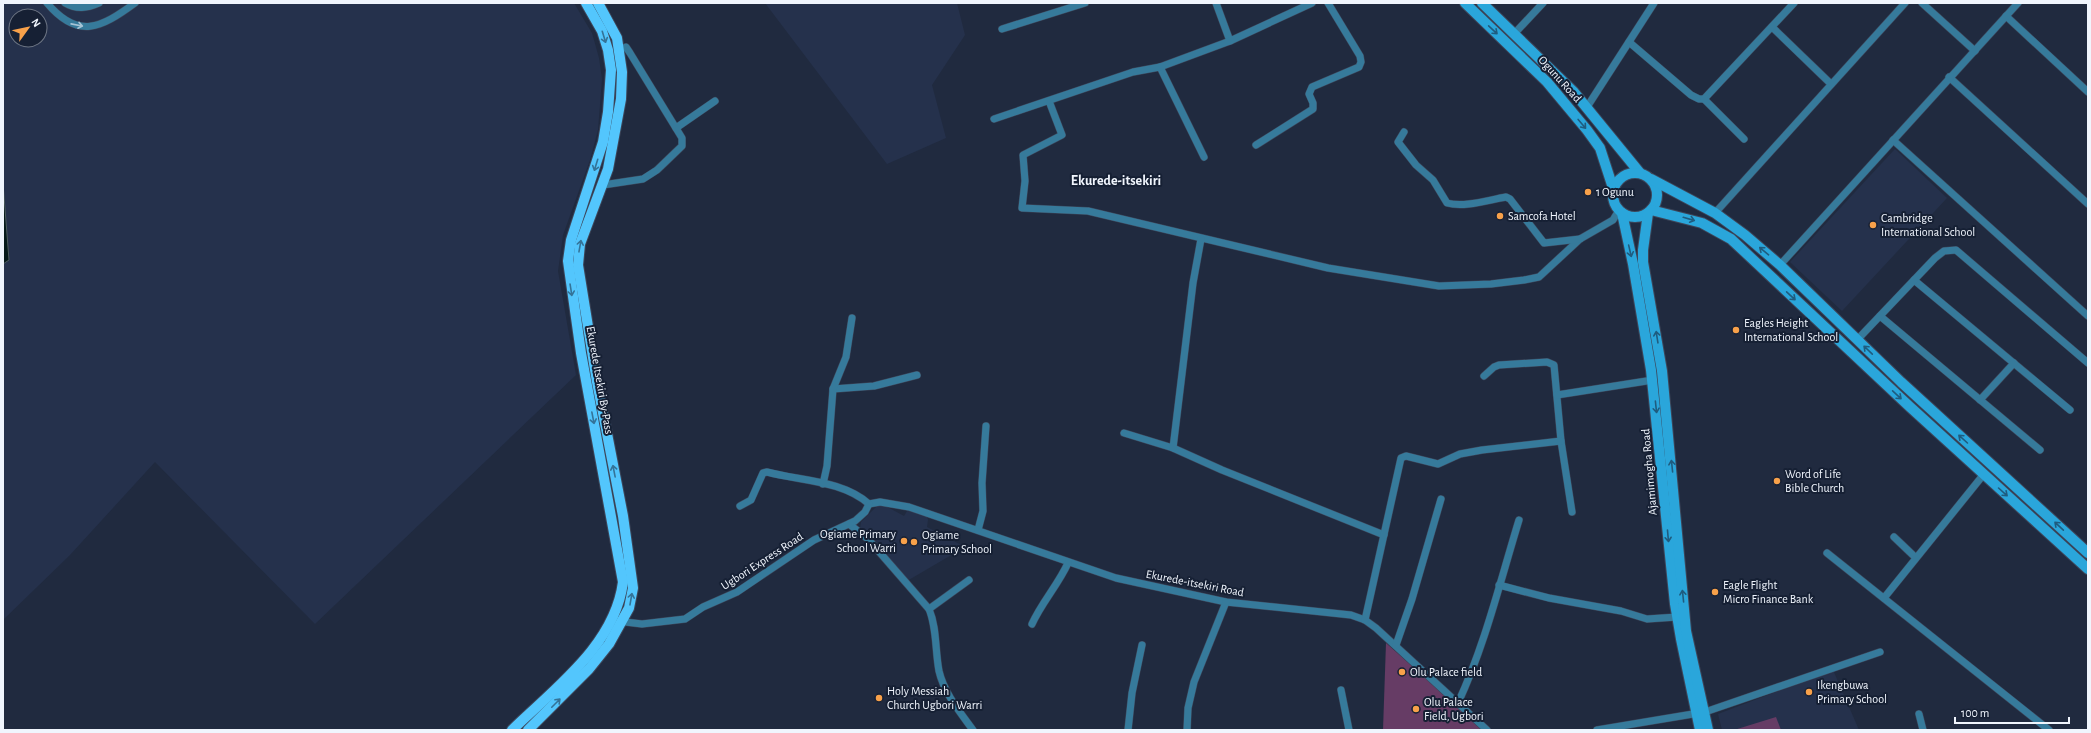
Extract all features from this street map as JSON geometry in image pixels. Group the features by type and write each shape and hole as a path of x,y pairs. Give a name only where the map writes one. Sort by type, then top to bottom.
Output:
{"main road":[{"name":"Ekurede Itsekiri By-Pass","path":"512,730 589,653 612,619 621,597 623,582 615,530 581,353 568,261 573,232 603,142 608,112 611,70 608,50 602,31 586,3"},
{"name":"Ekurede Itsekiri By-Pass","path":"534,728 589,669 609,644 623,622 629,608 633,588 630,554 595,375 578,265 580,244 603,185 613,148 621,98 622,72 617,38 598,3"},
{"name":"Ogunu Road","path":"1465,3 1547,82 1587,130 1600,148 1614,188"},
{"name":"Ogunu Road","path":"1482,3 1556,73 1587,107 1640,173"},
{"path":"2077,559 2086,551 1857,340 1780,265 1715,213 1640,173 1626,174 1621,177 1614,188 1613,200 1620,211 1635,217 1649,212 1702,223 1731,239 1984,474 2077,559 2088,569"},
{"path":"1649,212 1656,203 1657,195 1656,186 1651,179"},
{"name":"Ajamimogha Road","path":"1620,211 1634,264 1652,380 1677,617 1700,712 1708,730"},
{"name":"Ajamimogha Road","path":"1649,212 1643,250 1643,262 1662,371 1686,631 1700,712 1700,730"}],"street":[{"path":"47,3 55,13 69,24 83,27 99,25 115,18 135,3"},
{"path":"65,3 75,8 87,8 99,3"},
{"path":"1002,29 1085,3"},
{"path":"1216,3 1230,42"},
{"path":"994,119 1134,72 1160,67 1230,42 1312,3"},
{"path":"1256,145 1313,108 1313,103 1309,94 1309,90 1312,87 1359,67 1361,62 1360,56 1328,3"},
{"path":"1514,34 1543,3"},
{"path":"1587,107 1654,3"},
{"path":"1629,42 1691,95 1699,99 1704,98 1794,3"},
{"path":"1715,213 1905,3"},
{"path":"1922,3 1975,51"},
{"path":"1780,265 1949,77 1975,51 2018,3"},
{"path":"2006,16 2088,92"},
{"path":"1772,27 1831,84"},
{"path":"603,185 643,179 657,170 682,146 682,138 630,53 626,47 619,50"},
{"path":"1160,67 1204,157"},
{"path":"1949,77 2088,204"},
{"path":"1704,98 1744,139"},
{"path":"676,128 715,101"},
{"path":"1049,101 1062,135 1023,154 1025,181 1022,208 1088,212 1328,268 1405,282 1446,286 1517,281 1538,277 1580,238 1613,220 1620,211"},
{"path":"1404,132 1398,142 1404,151 1433,180 1447,203 1468,203 1506,197 1513,203 1544,242 1580,238"},
{"path":"1892,140 2088,316"},
{"path":"1173,448 1191,298 1201,239"},
{"path":"1857,340 1944,251 1956,250 2088,363"},
{"path":"1914,280 2070,410"},
{"path":"1880,316 2040,450"},
{"path":"823,484 827,466 833,389 846,357 852,318"},
{"path":"1484,376 1494,366 1499,365 1551,362 1554,365 1561,441 1572,512"},
{"path":"1980,400 2014,363"},
{"path":"833,389 874,386 917,375"},
{"path":"1557,395 1652,380"},
{"path":"978,530 983,511 982,483 986,426"},
{"path":"1124,433 1173,448 1222,470 1384,535"},
{"path":"1366,620 1397,470 1400,460 1404,456 1438,464 1460,454 1561,441"},
{"path":"740,506 751,500 763,473 767,472 823,484 858,494 869,504"},
{"path":"1884,598 1915,557 1984,474"},
{"path":"1396,645 1412,599 1441,499"},
{"name":"Ekurede-itsekiri Road","path":"869,504 880,502 909,507 978,530 1068,563 1116,578 1226,602 1351,615 1366,620 1396,645 1487,730"},
{"name":"Ugbori Express Road","path":"623,622 642,624 685,619 703,607 737,592 814,540 860,518 869,504"},
{"path":"1458,703 1473,670 1519,520"},
{"path":"849,524 868,539 928,609 932,618 940,671 947,692 973,730"},
{"path":"1894,537 1915,557"},
{"path":"1827,553 2049,730"},
{"path":"1032,624 1039,609 1060,579 1068,563"},
{"path":"928,609 969,580"},
{"path":"1499,585 1549,598 1621,611 1647,619 1677,617"},
{"path":"1187,730 1188,708 1194,682 1226,602"},
{"path":"612,619 623,622"},
{"path":"1128,730 1132,693 1142,645"},
{"path":"1597,730 1700,712 1880,652"},
{"path":"1341,690 1349,730"},
{"path":"1919,714 1924,730"}],"shaded area":[{"path":"3,3 574,3 592,33 599,58 602,79 598,130 590,160 563,235 558,271 576,375 315,624 155,462 70,555 3,620 3,264 9,260 3,183"},
{"path":"765,3 957,3 965,35 932,85 946,138 887,164"},
{"name":"Cambridge International School","path":"1895,149 1947,198 1842,311 1790,262"},
{"path":"3,183 9,260 3,264"},
{"name":"Ogiame Primary School","path":"880,503 904,516 909,508 926,513 928,520 927,527 965,547 907,581 860,529 861,522"},
{"name":"Olu Palace field","path":"1386,643 1485,730 1383,730"},
{"name":"Ikengbuwa Primary School","path":"1833,670 1859,730 1722,730 1718,714"},
{"path":"1776,717 1781,730 1734,730"}],"place":[{"name":"1 Ogunu","path":"1588,192"},
{"name":"Samcofa Hotel","path":"1500,216"},
{"name":"Cambridge International School","path":"1873,225"},
{"name":"Eagles Height International School","path":"1736,330"},
{"name":"Word of Life Bible Church","path":"1777,481"},
{"name":"Ogiame Primary School Warri","path":"904,541"},
{"name":"Ogiame Primary School","path":"914,542"},
{"name":"Eagle Flight Micro Finance Bank","path":"1715,592"},
{"name":"Olu Palace field","path":"1402,672"},
{"name":"Ikengbuwa Primary School","path":"1809,692"},
{"name":"Holy Messiah Church Ugbori Warri","path":"879,698"},
{"name":"Olu Palace Field, Ugbori","path":"1416,709"}],"district":[{"name":"Ekurede-itsekiri","path":"1116,180"}]}
